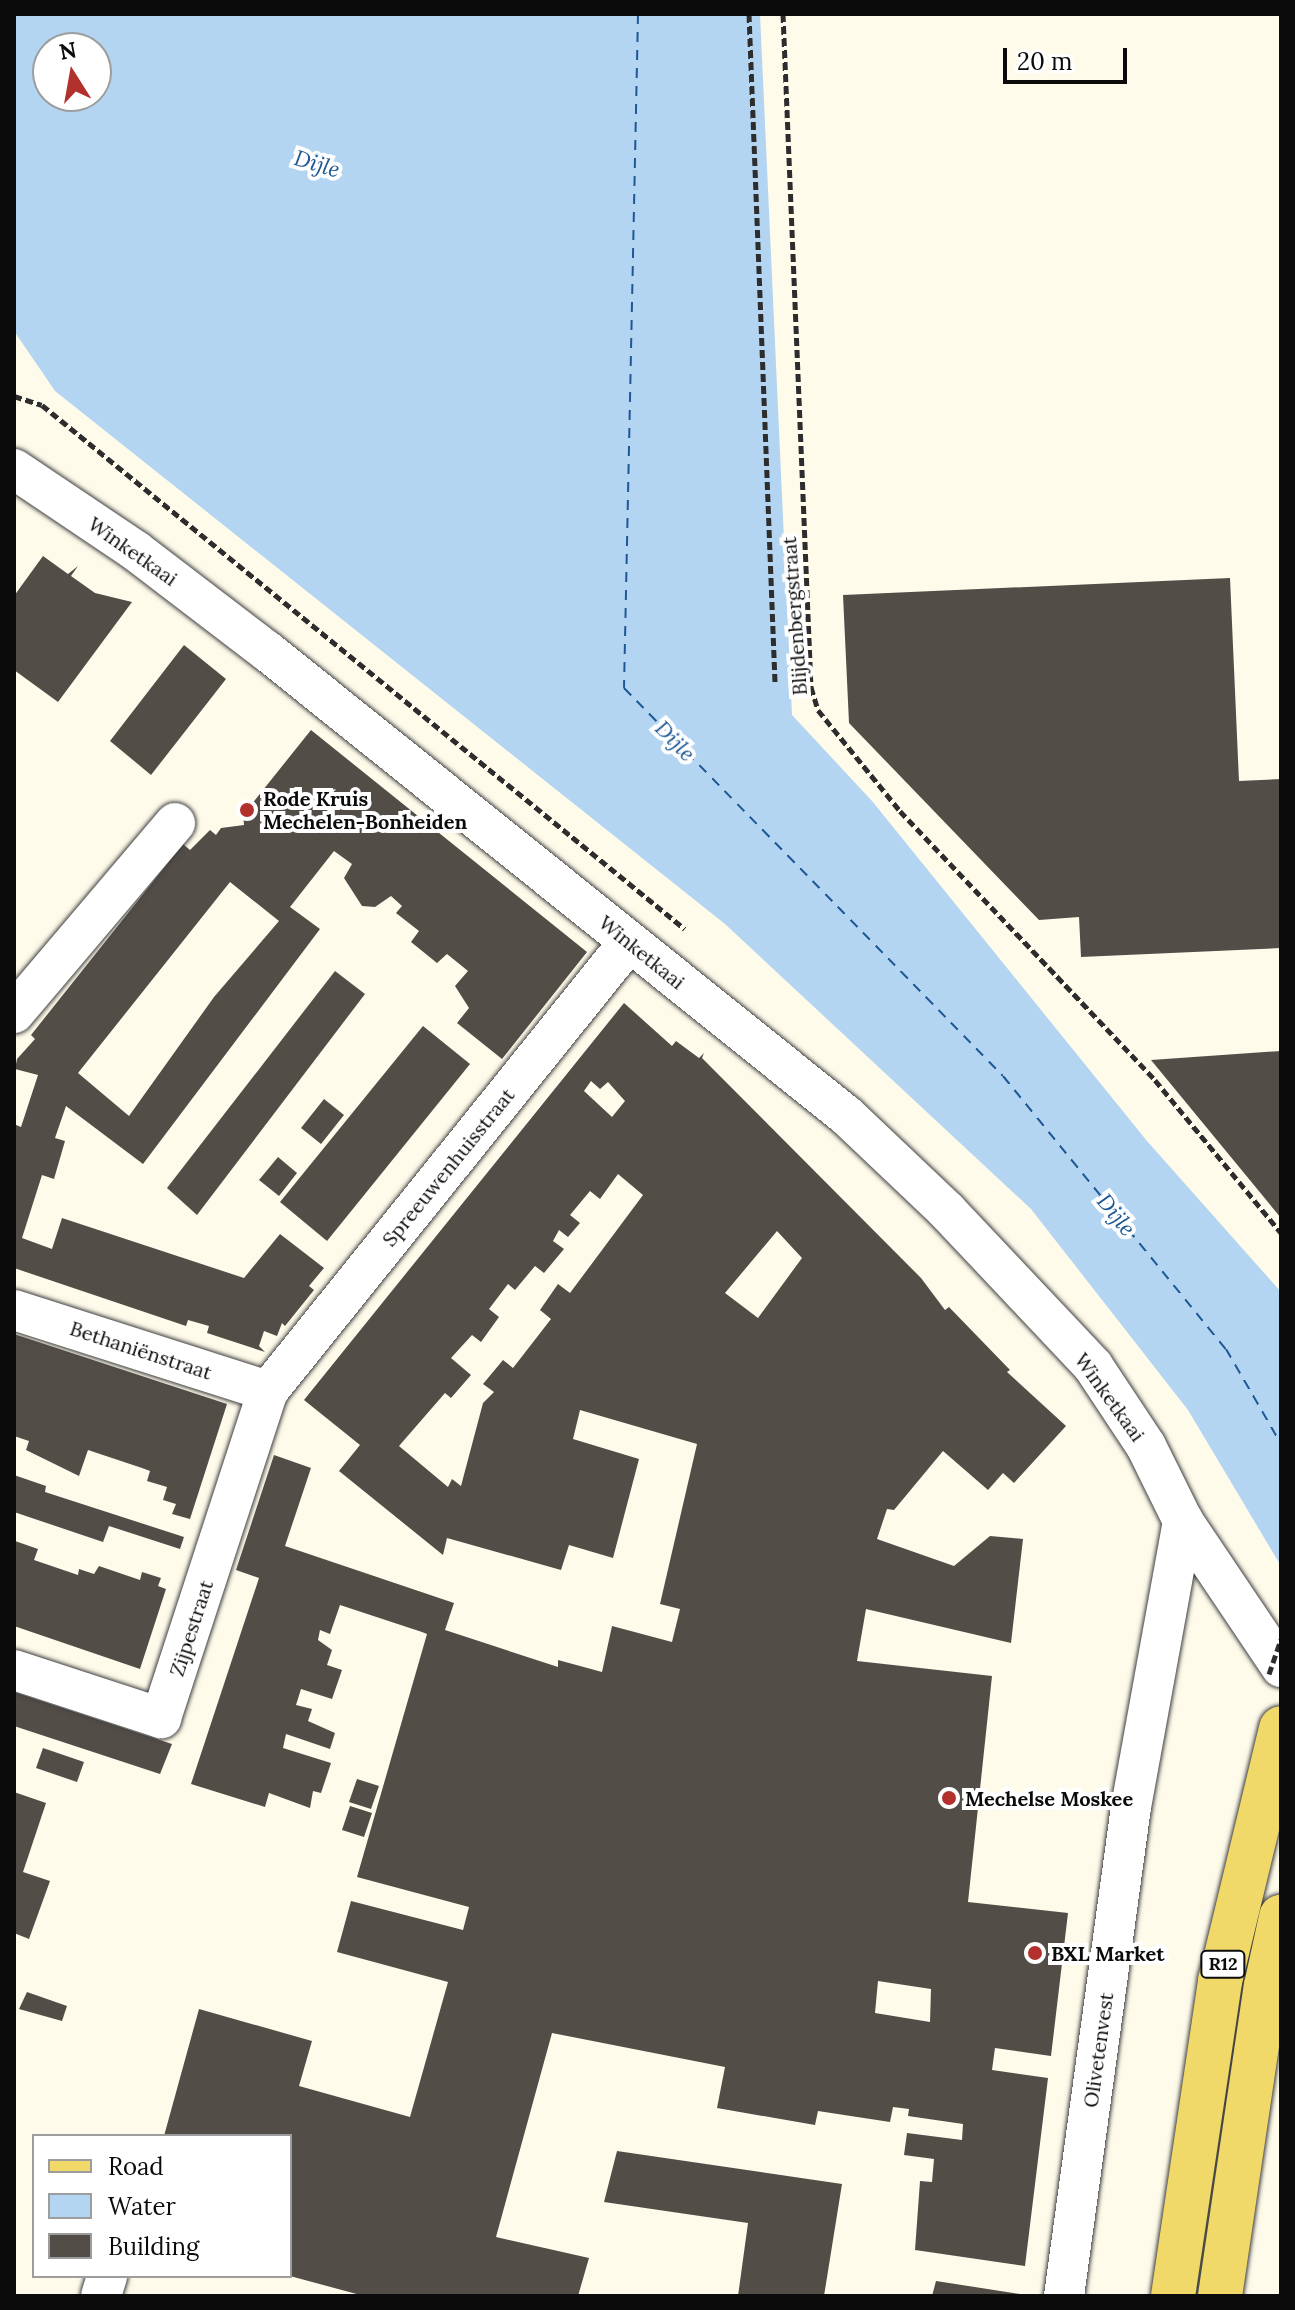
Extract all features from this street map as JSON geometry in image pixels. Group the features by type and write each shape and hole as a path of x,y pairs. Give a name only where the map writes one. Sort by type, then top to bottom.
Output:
{"main road":[{"name":"R12","path":"1173,2296 1220,1981 1281,1728"},
{"name":"R12","path":"1220,2296 1266,1986 1281,1917"}],"street":[{"name":"Winketkaai","path":"14,469 136,551 267,651 847,1116 947,1211 1093,1366 1146,1446 1183,1521"},
{"path":"14,1013 175,823"},
{"name":"Spreeuwenhuisstraat","path":"268,1391 629,942"},
{"name":"Bethaniënstraat","path":"14,1310 268,1391"},
{"name":"Zijpestraat","path":"14,1670 161,1718 268,1391"},
{"path":"1183,1521 1275,1670"},
{"name":"Olivetenvest","path":"1064,2296 1131,1807 1183,1521"}],"path":[{"path":"749,14 775,681"},
{"name":"Blijdenbergstraat","path":"783,14 811,687 818,710 900,811 1155,1080 1281,1233"},
{"path":"14,396 42,405"},
{"path":"1275,1670 1281,1639"}],"water":[{"name":"Dijle","path":"14,14 760,14 792,715 872,801 1147,1141 1281,1292 1281,1566 1188,1410 1031,1209 725,924 55,391 14,331"}],"building":[{"path":"43,556 68,574 78,566 71,576 95,593 132,602 58,702 14,670 14,596"},
{"path":"1230,578 1239,781 1281,779 1281,948 1081,957 1079,917 1039,920 849,723 843,595"},
{"path":"184,645 226,679 151,775 110,741"},
{"path":"311,730 587,952 502,1059 457,1023 469,1008 455,986 468,971 447,954 437,963 411,942 419,931 396,913 402,906 391,896 375,907 362,906 344,878 352,864 334,851 290,907 320,929 143,1164 66,1106 55,1138 65,1141 54,1179 42,1175 22,1238 52,1249 62,1218 244,1278 280,1234 324,1268 309,1286 314,1290 285,1326 282,1323 277,1336 264,1331 259,1346 265,1352 207,1333 209,1326 188,1320 186,1326 14,1268 14,1124 21,1127 38,1075 15,1069 17,1059 35,1039 31,1035 183,844 190,850 210,830 216,835 221,828 244,825 242,804 251,805","holes":["230,882 279,921 214,997 129,1116 78,1073"]},
{"path":"335,971 365,994 197,1215 167,1188"},
{"path":"624,1003 672,1046 676,1041 699,1058 704,1053 702,1058 921,1278 945,1310 949,1307 1010,1370 1007,1372 1066,1426 1014,1483 1003,1473 988,1490 943,1451 894,1510 887,1509 877,1539 954,1566 990,1536 1023,1539 1011,1643 866,1609 857,1661 992,1676 968,1902 1068,1913 1051,2056 995,2048 992,2070 1048,2078 1025,2266 915,2250 920,2181 932,2182 934,2159 904,2155 907,2133 962,2140 963,2124 908,2116 909,2109 893,2107 890,2122 818,2111 815,2125 717,2108 725,2067 552,2033 496,2237 589,2258 578,2296 364,2296 292,2277 292,2134 165,2134 199,2009 312,2041 299,2086 410,2117 448,1982 337,1952 351,1901 463,1930 469,1907 357,1877 427,1634 340,1605 330,1634 320,1630 318,1640 332,1650 327,1665 342,1670 332,1699 301,1689 296,1705 312,1709 308,1721 335,1733 330,1749 286,1734 283,1748 331,1763 321,1793 313,1791 310,1808 269,1793 265,1807 191,1784 259,1578 236,1570 274,1455 311,1468 285,1546 454,1603 445,1630 558,1667 558,1660 602,1672 612,1626 672,1642 680,1609 660,1604 697,1444 580,1410 573,1439 639,1459 613,1558 569,1545 561,1570 447,1538 443,1555 339,1471 360,1445 304,1400","holes":["591,1081 600,1089 608,1082 625,1101 612,1117 584,1091","618,1174 643,1195 570,1293 558,1284 540,1310 551,1319 513,1368 503,1360 483,1384 494,1392 483,1403 461,1486 452,1479 448,1487 399,1446 445,1393 451,1398 471,1375 451,1358 472,1335 481,1342 499,1317 489,1309 508,1284 515,1290 535,1266 544,1273 564,1249 553,1241 559,1230 568,1237 580,1223 570,1215 590,1191 600,1199","777,1231 802,1258 758,1318 725,1293","878,1981 931,1989 930,2022 875,2013"]},
{"path":"423,1026 470,1064 327,1241 280,1202"},
{"path":"1281,1051 1281,1218 1151,1060"},
{"path":"324,1099 344,1115 321,1144 301,1128"},
{"path":"278,1157 297,1173 279,1196 259,1180"},
{"path":"14,1334 227,1404 190,1519 172,1514 176,1504 163,1500 167,1487 147,1481 150,1471 88,1450 79,1476 26,1450 29,1441 14,1436"},
{"path":"14,1475 46,1486 45,1492 184,1537 180,1549 109,1526 103,1542 14,1512"},
{"path":"15,1541 38,1549 34,1560 78,1575 79,1569 94,1574 99,1566 140,1580 142,1572 161,1578 158,1586 166,1589 140,1669 14,1626"},
{"path":"14,1692 172,1744 160,1774 14,1726"},
{"path":"43,1748 84,1762 77,1782 36,1768"},
{"path":"357,1779 379,1786 371,1809 349,1802"},
{"path":"14,1792 46,1803 23,1872 50,1881 29,1939 14,1933"},
{"path":"350,1806 372,1813 364,1837 342,1830"},
{"path":"27,1992 67,2006 62,2021 19,2009"},
{"path":"617,2151 842,2184 824,2296 738,2296 748,2223 604,2202"},
{"path":"936,2281 1020,2294 1020,2296 932,2296"}],"ferry route":[{"path":"638,14 624,688 1003,1076 1226,1349 1281,1444"}],"place":[{"name":"Rode Kruis Mechelen-Bonheiden","path":"247,810"},
{"name":"Mechelse Moskee","path":"949,1798"},
{"name":"BXL Market","path":"1035,1953"}]}
